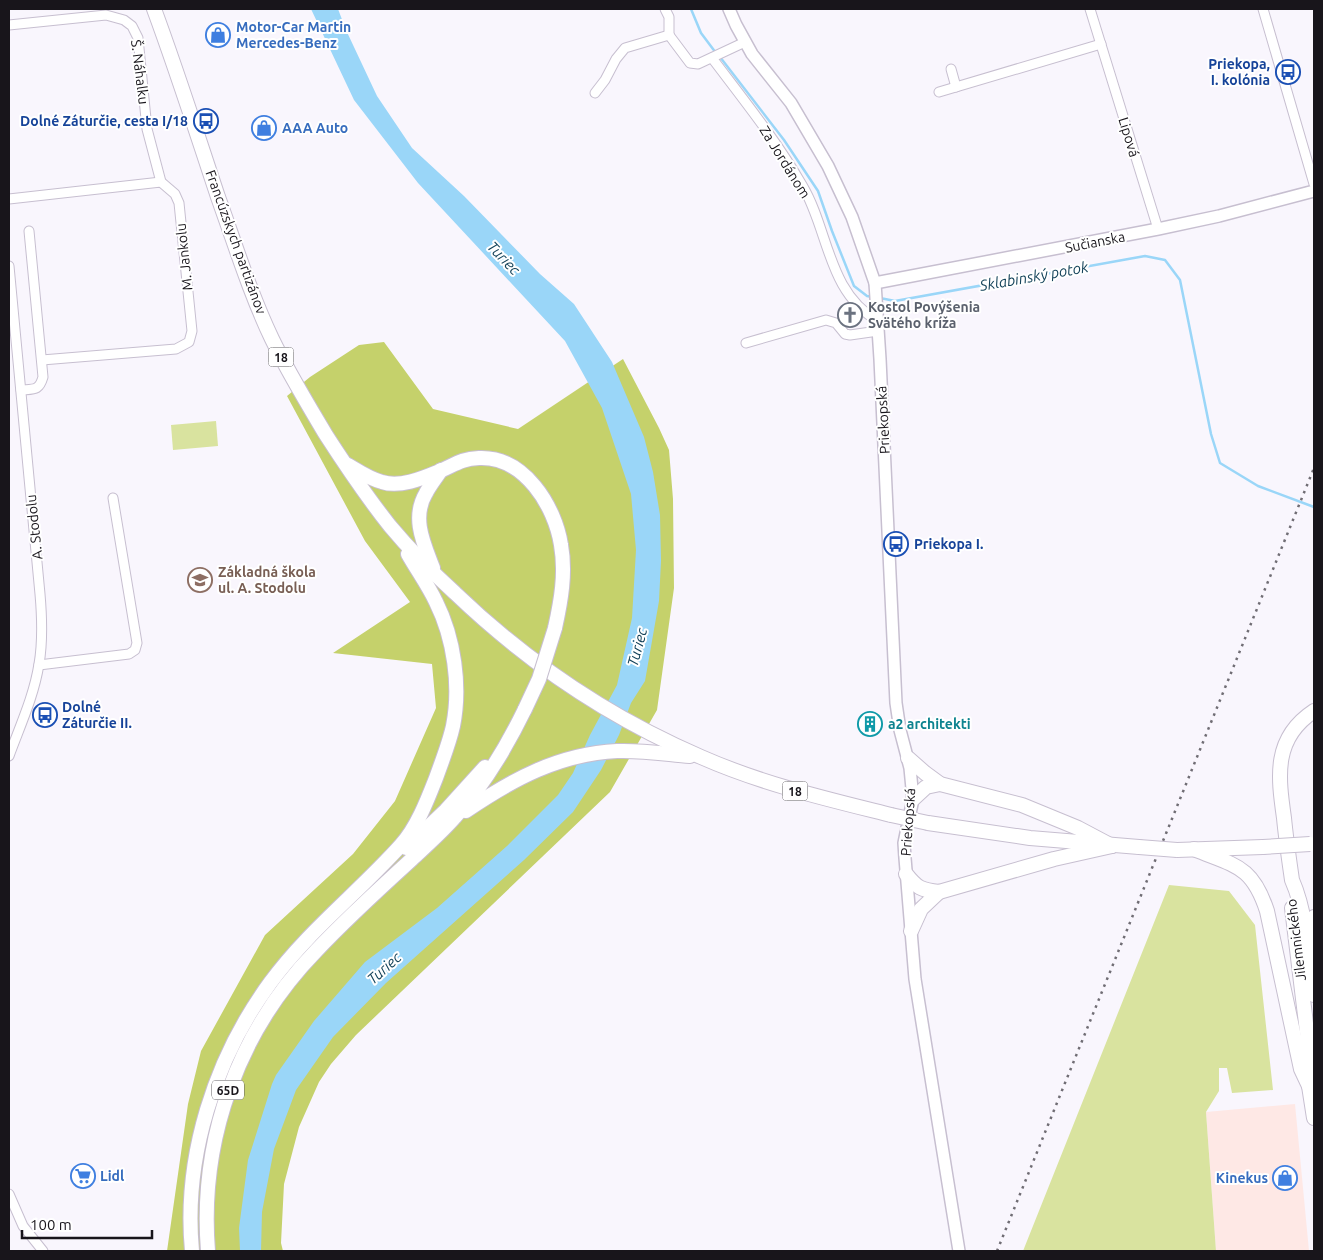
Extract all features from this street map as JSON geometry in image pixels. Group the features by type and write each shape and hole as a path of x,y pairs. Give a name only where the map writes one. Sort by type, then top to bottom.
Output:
{"main road":[{"name":"Francúzskych partizánov","path":"154,9 239,258 258,307 287,370 345,464"},
{"path":"345,464 373,479 393,484 408,482 441,470 455,462 482,458 497,460 517,470 527,478 538,492 553,519 561,544 562,587 555,628 539,679 525,710 496,764 455,818"},
{"name":"18","path":"345,464 392,528 435,574 512,645 584,696 639,727 702,758 768,782 817,797 891,815 1014,836 1112,846 1177,850 1312,844"},
{"path":"435,574 420,531 419,510 425,495 441,470"},
{"path":"369,879 403,843 423,809 446,752 453,724 456,697 452,647 444,622 436,602 392,528"},
{"path":"1292,880 1280,791 1280,766 1283,748 1293,730 1301,720 1314,711"},
{"path":"369,879 390,863 446,810 504,746"},
{"path":"455,818 505,785 526,774 588,755 616,751 648,752 702,758"},
{"path":"908,758 940,784 1022,805 1078,828 1112,846"},
{"path":"912,799 926,787 940,784"},
{"name":"65D","path":"208,1251 207,1200 212,1150 226,1096 252,1038 280,994 314,952 455,818"},
{"path":"906,874 915,886 939,892 1112,846"},
{"path":"1194,849 1240,868 1253,881 1261,893 1267,911 1301,1069 1309,1086"},
{"name":"65D","path":"192,1251 191,1220 194,1172 201,1132 219,1075 239,1032 270,982 306,940 369,879"},
{"name":"Jilemnického","path":"1292,880 1297,891 1314,995"},
{"name":"Jilemnického","path":"1292,880 1290,892 1308,1040 1309,1086 1314,1118"},
{"path":"911,931 921,909 939,892"},
{"path":"1307,944 1314,917"},
{"path":"183,1251 191,1220"}],"street":[{"path":"665,9 669,17 669,35 690,63 698,64 745,42"},
{"name":"Priekopská","path":"729,9 745,42 791,103 828,166 849,210 875,287 896,703 900,730 908,758 912,799 904,843 915,979 922,1032 959,1251"},
{"name":"Lipová","path":"1090,9 1158,230"},
{"path":"1263,9 1314,184"},
{"name":"Š. Náhalku","path":"9,25 106,15 117,17 132,26 138,38 147,129 160,182"},
{"path":"595,93 625,48 669,35"},
{"path":"939,92 1101,44"},
{"name":"Za Jordánom","path":"712,58 759,120 802,186 810,200 838,276 848,294 861,308 878,321"},
{"path":"951,69 956,87"},
{"path":"9,199 160,182"},
{"name":"M. Jankolu","path":"42,360 176,348 189,342 192,331 179,203 175,194 160,182"},
{"name":"Sučianska","path":"875,287 1158,230 1314,191"},
{"path":"21,390 37,388 41,384 43,377 29,231"},
{"name":"A. Stodolu","path":"9,266 40,594 42,646 31,697 9,756"},
{"path":"746,343 826,320 836,323 845,334 850,335 878,321"},
{"path":"39,664 129,654 135,650 137,644 114,498"},
{"path":"9,1194 23,1226 43,1251"}],"shaded area":[{"path":"1295,1104 1309,1251 1216,1251 1206,1112"}],"green space":[{"path":"384,342 433,409 518,429 623,359 669,450 673,499 674,588 657,710 610,792 356,1035 331,1064 319,1082 299,1127 284,1184 281,1243 283,1251 167,1251 188,1104 201,1051 265,935 353,854 395,801 436,708 432,664 333,653 410,602 365,541 287,396 310,377 359,345"},
{"path":"216,421 218,446 173,450 171,425"},
{"path":"1169,885 1229,891 1255,925 1273,1090 1232,1093 1227,1068 1219,1068 1219,1091 1206,1112 1216,1251 1023,1251"}],"water":[{"name":"Turiec","path":"311,9 338,9 377,96 412,148 464,196 540,274 574,304 612,362 644,437 653,472 660,515 661,561 659,601 645,681 631,703 619,735 601,770 573,812 524,860 386,983 333,1037 296,1090 274,1149 262,1212 261,1251 240,1251 239,1228 248,1160 276,1075 314,1021 365,962 437,908 507,846 558,795 573,773 590,735 617,685 632,618 636,550 631,494 602,408 565,341 418,183 354,100"}],"waterway":[{"name":"Sklabinský potok","path":"691,9 701,33 716,53"},
{"name":"Sklabinský potok","path":"720,57 784,140 818,191 854,286 867,296 872,297"},
{"name":"Sklabinský potok","path":"880,298 895,301 1145,256 1165,260 1180,280 1211,434 1220,463 1258,486 1314,507"}],"railway":[{"path":"997,1251 1314,468"}],"place":[{"name":"Motor-Car Martin Mercedes-Benz","path":"218,35"},
{"name":"Priekopa, I. kolónia","path":"1288,72"},
{"name":"Dolné Záturčie, cesta I/18","path":"206,121"},
{"name":"AAA Auto","path":"264,128"},
{"name":"Kostol Povýšenia Svätého kríža","path":"850,315"},
{"name":"Priekopa I.","path":"896,544"},
{"name":"Základná škola ul. A. Stodolu","path":"200,580"},
{"name":"Dolné Záturčie II.","path":"45,715"},
{"name":"a2 architekti","path":"870,724"},
{"name":"Lidl","path":"83,1176"},
{"name":"Kinekus","path":"1285,1178"}]}
